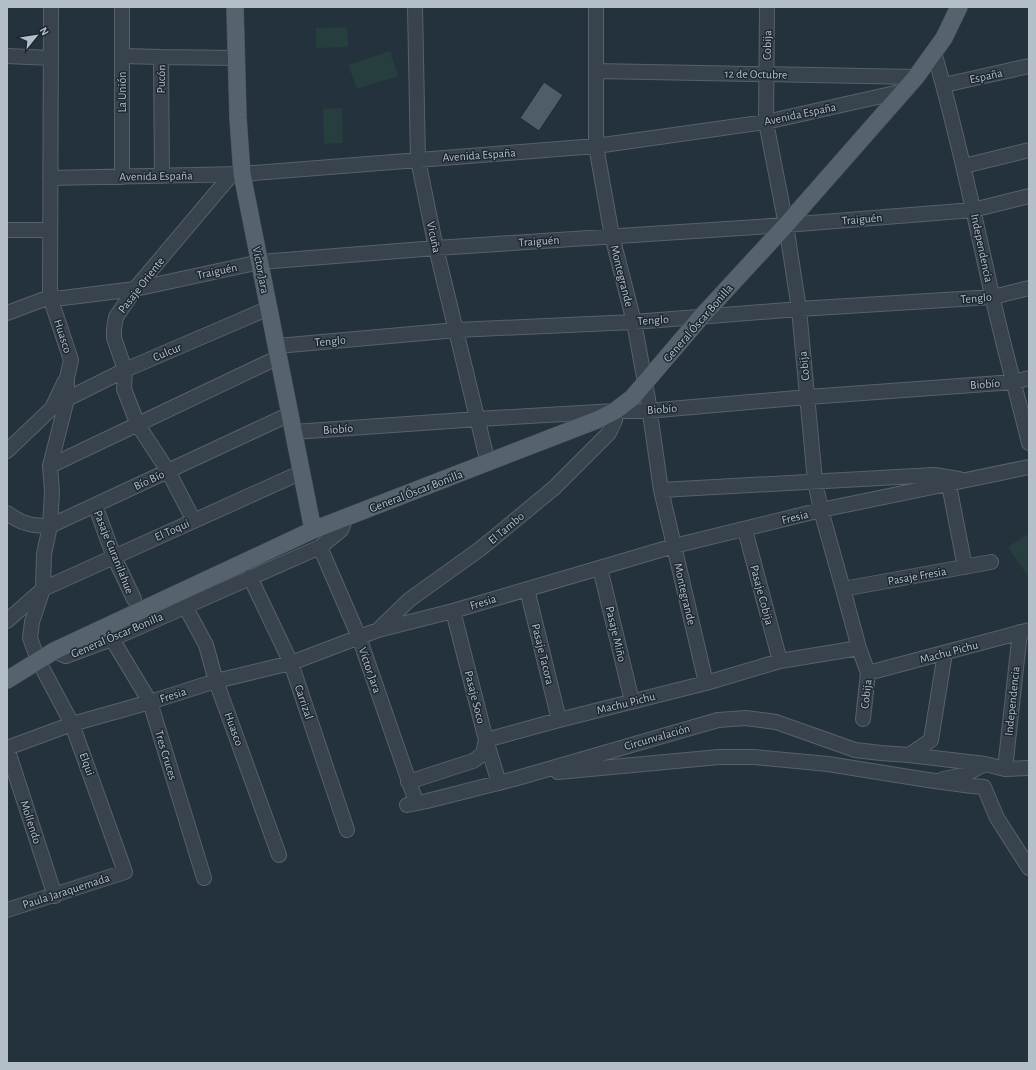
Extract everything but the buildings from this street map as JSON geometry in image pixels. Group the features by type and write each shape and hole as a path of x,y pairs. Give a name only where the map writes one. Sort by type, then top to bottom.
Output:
{"main road":[{"name":"Víctor Jara","path":"236,7 238,118 237,174 260,262 313,530"},
{"name":"General Óscar Bonilla","path":"7,680 54,651 313,530 488,463 597,420 615,411 632,398 645,384 701,317 786,225 916,77 944,38 959,7"}],"street":[{"name":"Huasco","path":"38,660 30,638 32,622 43,589 44,554 50,526 52,492 50,466 67,400 67,378 71,360 50,297 51,7"},
{"name":"La Unión","path":"122,7 122,177"},
{"name":"Vicuña","path":"415,7 418,160 436,248 488,463"},
{"name":"Montegrande","path":"596,7 596,146 612,236 634,322 651,410 661,490 706,683"},
{"name":"Cobija","path":"767,7 766,122 786,225 799,309 815,481 821,510 859,648 868,673 863,719"},
{"name":"Independencia","path":"934,52 944,85 964,166 993,297 1029,443"},
{"path":"7,56 51,58"},
{"path":"122,56 161,57"},
{"name":"Pucón","path":"162,176 161,57 236,58"},
{"name":"España","path":"944,85 1029,66"},
{"name":"12 de Octubre","path":"596,71 916,77"},
{"name":"Avenida España","path":"50,178 237,174 596,146 766,122 904,91"},
{"path":"964,166 1029,150"},
{"name":"Pasaje Oriente","path":"194,521 168,471 138,425 124,389 125,370 114,338 114,329 116,317 135,289 237,174"},
{"name":"Traiguén","path":"50,297 80,297 135,289 260,262 436,248 786,225 973,210 1029,196"},
{"path":"7,230 50,230"},
{"name":"Tenglo","path":"50,466 138,425 278,351 457,330 634,322 799,309 993,297 1029,288"},
{"path":"7,313 50,297"},
{"name":"Culcur","path":"67,400 125,370 269,308"},
{"path":"7,451 52,408 67,378"},
{"name":"Biobío","path":"294,432 478,419 651,410 1014,382 1029,378"},
{"name":"El Tambo","path":"378,630 409,600 480,549 554,488 609,433 615,420 615,411"},
{"name":"Bío Bío","path":"7,513 17,520 32,526 50,526 290,414"},
{"name":"Fresia","path":"7,748 72,724 150,702 216,680 291,663 378,630 453,611 674,546 745,530 821,510 1029,468"},
{"name":"El Toqui","path":"7,620 43,589 302,472"},
{"name":"Fresia","path":"661,490 934,475 965,480"},
{"path":"949,484 965,567"},
{"name":"Pasaje Curanilahue","path":"95,505 114,557 134,599"},
{"name":"General Óscar Bonilla","path":"54,651 66,656 112,639 320,546 341,530 346,518"},
{"name":"Pasaje Cobija","path":"745,530 780,661"},
{"name":"Víctor Jara","path":"320,546 359,637 408,782 410,800"},
{"name":"Pasaje Fresia","path":"843,589 991,562"},
{"name":"Pasaje Miño","path":"600,568 632,701"},
{"name":"Carrizal","path":"250,577 291,663 347,830"},
{"name":"Pasaje Tacora","path":"527,589 558,720"},
{"name":"Huasco","path":"185,606 206,645 216,680 279,855"},
{"name":"Pasaje Soco","path":"453,611 486,740 499,783"},
{"name":"Independencia","path":"1005,769 1024,631"},
{"name":"Machu Pichu","path":"868,673 1024,631"},
{"name":"Tres Cruces","path":"112,639 150,702 204,878"},
{"name":"Machu Pichu","path":"486,740 558,720 706,683 780,661 859,648"},
{"path":"910,755 930,740 945,653"},
{"name":"Elqui","path":"38,660 72,724 125,872"},
{"name":"Circunvalación","path":"410,800 427,801 499,783 718,720 746,718 776,722 855,750 985,764 1005,769 1029,768"},
{"path":"408,782 473,761 483,754 486,740"},
{"name":"Mollendo","path":"7,748 55,896"},
{"path":"523,776 719,757 754,757 828,764 928,780 984,787 997,818 1029,868"},
{"path":"928,780 964,775 985,764"},
{"name":"Paula Jaraquemada","path":"7,910 55,896 125,872"}],"green space":[{"path":"347,27 348,47 316,48 316,28"},
{"path":"390,51 398,76 357,89 348,65"},
{"path":"342,108 343,143 324,144 323,109"},
{"path":"1029,533 1029,578 1008,547"}]}
